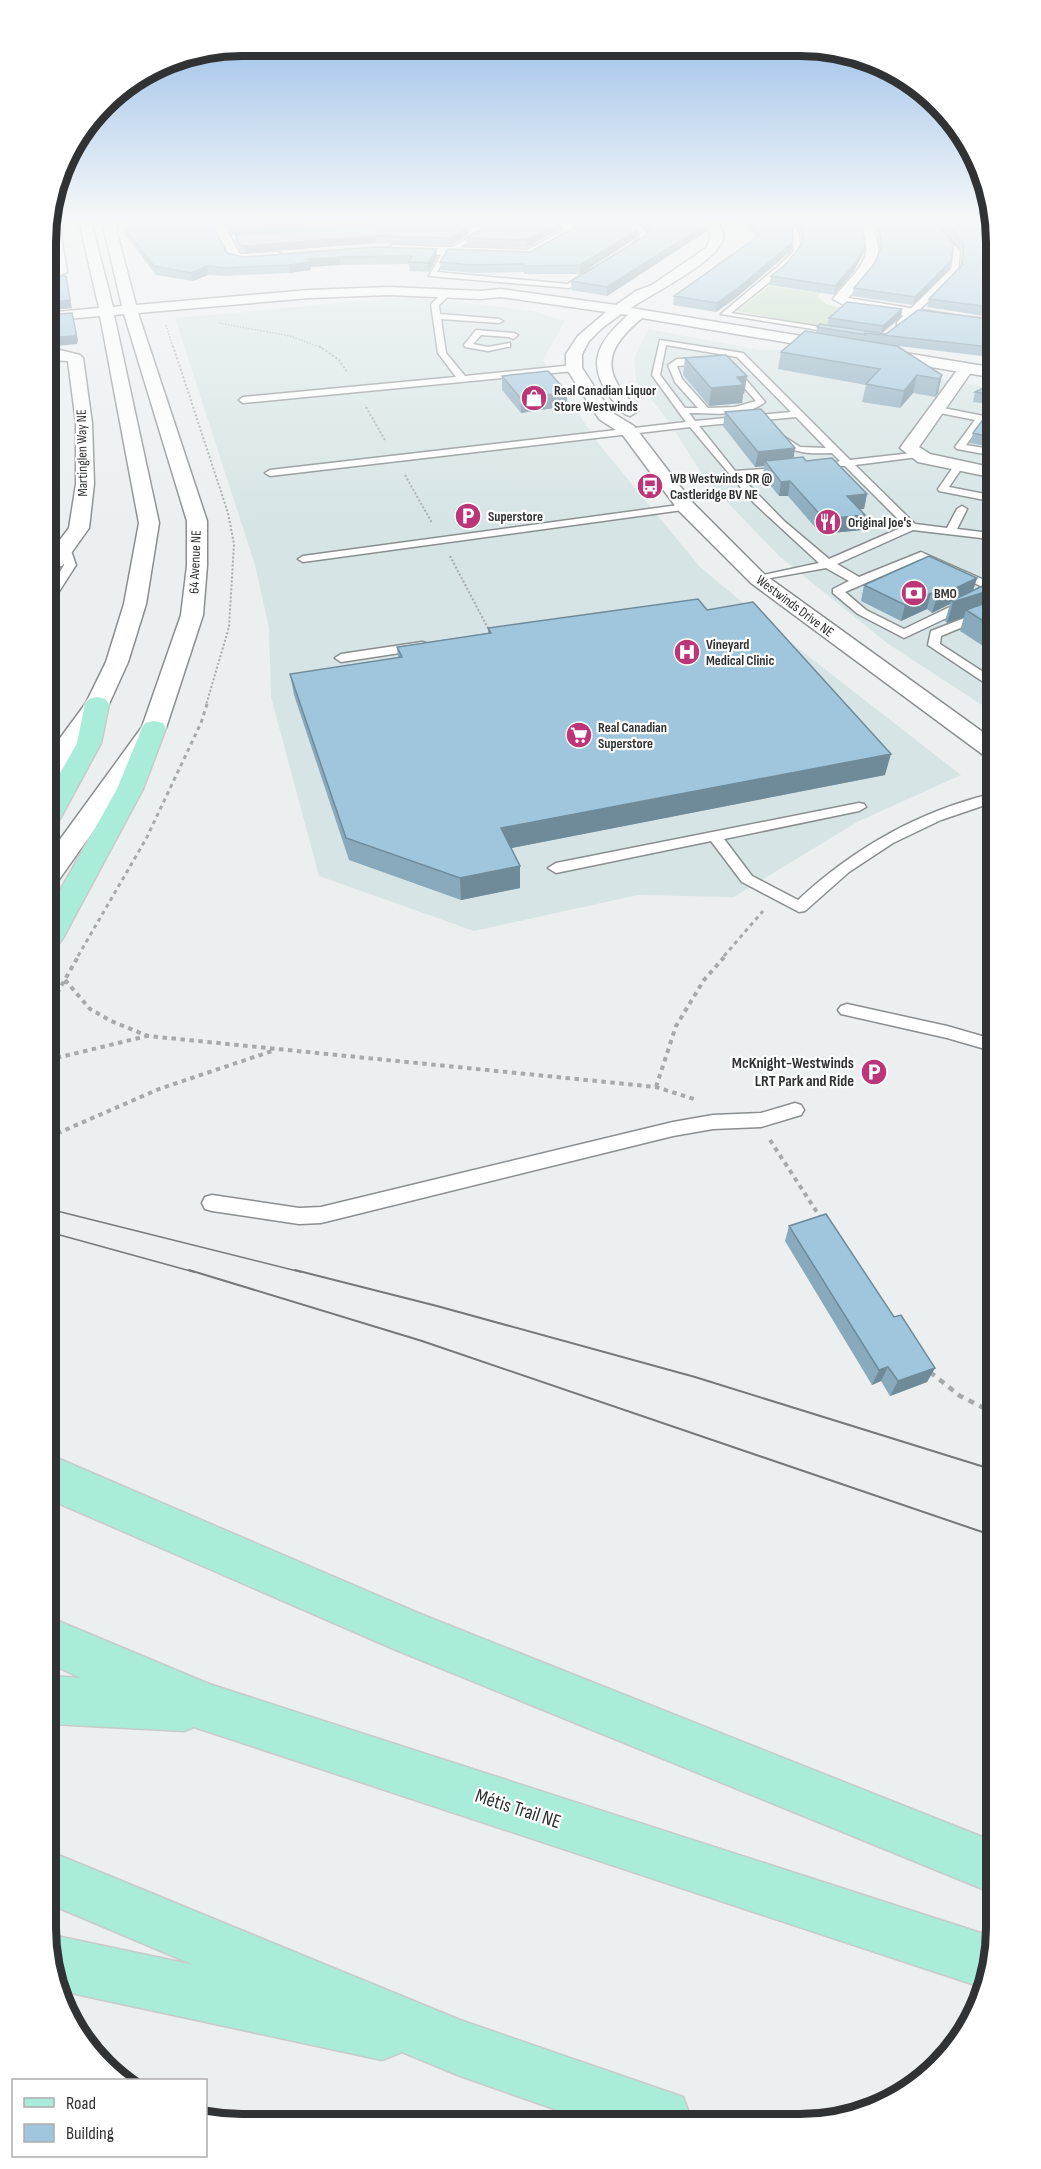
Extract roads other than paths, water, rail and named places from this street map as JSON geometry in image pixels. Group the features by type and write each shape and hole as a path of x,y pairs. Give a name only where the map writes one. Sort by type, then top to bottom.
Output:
{"main road":[{"path":"56,803 89,743 97,704"},
{"path":"56,923 130,789 154,728"},
{"path":"56,1479 412,1634 985,1864"},
{"name":"Métis Trail NE","path":"56,1643 207,1708 982,1961"},
{"path":"56,1700 207,1708"},
{"path":"56,1880 460,2048 650,2114"},
{"path":"59,1964 460,2048"}],"street":[{"path":"56,761 97,704 117,662 135,604 149,523 109,322"},
{"name":"64 Avenue NE","path":"56,864 154,728 192,615 197,566 197,521 137,336 137,322"},
{"path":"137,336 148,322"},
{"path":"594,322 597,325"},
{"path":"574,368 574,354 583,339 601,322"},
{"name":"Westwinds Drive NE","path":"628,430 631,413 606,379 603,365 606,350 618,332 629,322"},
{"path":"694,322 986,371"},
{"name":"Martinglen Way NE","path":"56,354 75,358 84,423 86,484 79,528 56,561"},
{"name":"Westwinds Drive NE","path":"574,368 605,415 628,430 686,507 758,579 986,745"},
{"path":"966,368 909,448 924,458 986,471"},
{"path":"65,425 84,423"}],"lane":[{"path":"439,322 442,351 461,378"},
{"path":"498,334 508,322"},
{"path":"779,322 850,333"},
{"path":"891,332 903,322"},
{"path":"507,345 468,345 479,332 514,335 513,337"},
{"path":"858,581 828,564 786,530 733,474 656,375 663,342 740,355 912,527"},
{"path":"463,352 484,354 490,346"},
{"path":"442,351 452,352"},
{"path":"683,411 744,409 761,402 728,364 711,359 677,362 672,365 678,380 705,409"},
{"path":"685,368 748,362"},
{"path":"243,400 574,368"},
{"path":"938,410 981,418 960,447 986,451"},
{"path":"270,473 628,430 798,414"},
{"path":"762,417 773,431 793,449 805,452 834,450"},
{"path":"824,465 918,454"},
{"path":"959,465 943,489 966,501 986,499"},
{"path":"733,474 801,467"},
{"path":"950,532 966,501"},
{"path":"303,559 686,507"},
{"path":"758,579 828,564 912,527 986,536"},
{"path":"56,588 70,565 65,548"},
{"path":"986,585 921,555 837,591 862,612 904,634 986,595"},
{"path":"986,614 935,634 934,645 986,679"},
{"path":"341,658 492,635"},
{"path":"714,836 747,879 799,907 827,880 880,842 911,826 986,800"},
{"path":"555,868 858,807"},
{"path":"847,1010 947,1032 986,1043"},
{"path":"212,1203 299,1216 321,1215 673,1129 713,1122 761,1120 795,1110"}],"tram line":[{"path":"56,1211 301,1272"},
{"path":"56,1234 194,1272"},
{"path":"189,1270 422,1341 985,1533"},
{"path":"295,1270 437,1306 695,1377 985,1467"}],"place":[{"name":"Real Canadian Liquor Store Westwinds","path":"534,398"},
{"name":"WB Westwinds DR @ Castleridge BV NE","path":"650,486"},
{"name":"Superstore","path":"468,516"},
{"name":"Original Joe's","path":"828,522"},
{"name":"BMO","path":"914,593"},
{"name":"Vineyard Medical Clinic","path":"687,652"},
{"name":"Real Canadian Superstore","path":"579,735"},
{"name":"McKnight-Westwinds LRT Park and Ride","path":"874,1072"}]}
